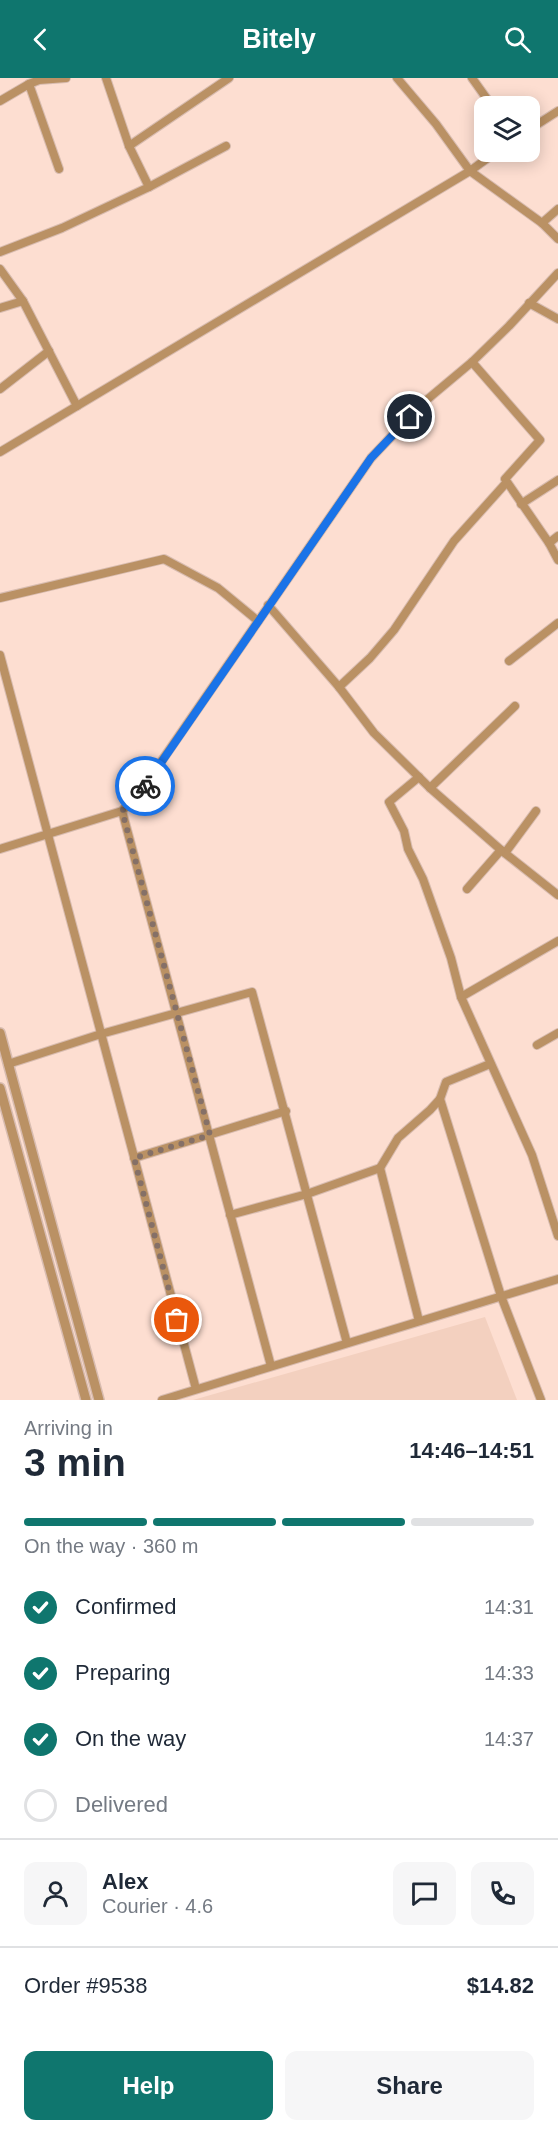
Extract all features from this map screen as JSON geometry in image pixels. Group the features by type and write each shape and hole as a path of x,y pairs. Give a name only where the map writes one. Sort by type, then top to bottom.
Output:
{"street":[{"path":"0,101 39,80 66,78"},
{"path":"106,78 129,146 149,188"},
{"path":"129,146 229,78"},
{"path":"397,78 436,124 470,171 542,223 558,239"},
{"path":"472,78 485,96"},
{"path":"28,84 59,169"},
{"path":"540,123 558,111"},
{"path":"0,252 62,228 149,188 226,147"},
{"path":"0,452 482,162"},
{"path":"542,223 558,209"},
{"path":"0,269 23,301 77,406"},
{"path":"0,849 122,811 145,785 371,458 423,403 472,362 509,326 558,273"},
{"path":"0,308 23,301"},
{"path":"529,303 558,319"},
{"path":"0,389 49,351"},
{"path":"472,362 540,440 505,478 506,483 549,543 558,560"},
{"path":"521,504 558,480"},
{"path":"339,687 370,658 393,630 454,541 506,483"},
{"path":"549,543 558,536"},
{"path":"0,598 164,559 218,588 258,621"},
{"path":"268,605 339,687 374,733 430,788 503,852 558,895"},
{"path":"509,661 558,623"},
{"path":"0,655 196,1389"},
{"path":"430,788 515,706"},
{"path":"419,777 389,802 404,831 408,849 423,879 462,997 532,1155 558,1236"},
{"path":"122,811 271,1366"},
{"path":"466,889 503,852 536,811"},
{"path":"462,997 558,941"},
{"path":"8,1064 101,1034 252,992 347,1343"},
{"path":"0,1033 99,1400"},
{"path":"537,1045 558,1033"},
{"path":"230,1215 307,1194 380,1168 398,1138 440,1099 446,1082 490,1064"},
{"path":"0,1088 86,1400"},
{"path":"440,1099 501,1296 541,1400"},
{"path":"134,1158 286,1111"},
{"path":"380,1168 419,1321"},
{"path":"162,1400 558,1278"}],"shaded area":[{"path":"485,1317 517,1400 193,1400"}],"way so far":[{"path":"145,786 122,811 210,1135 134,1158 177,1320"}],"route":[{"path":"145,786 371,458 410,417"}]}
